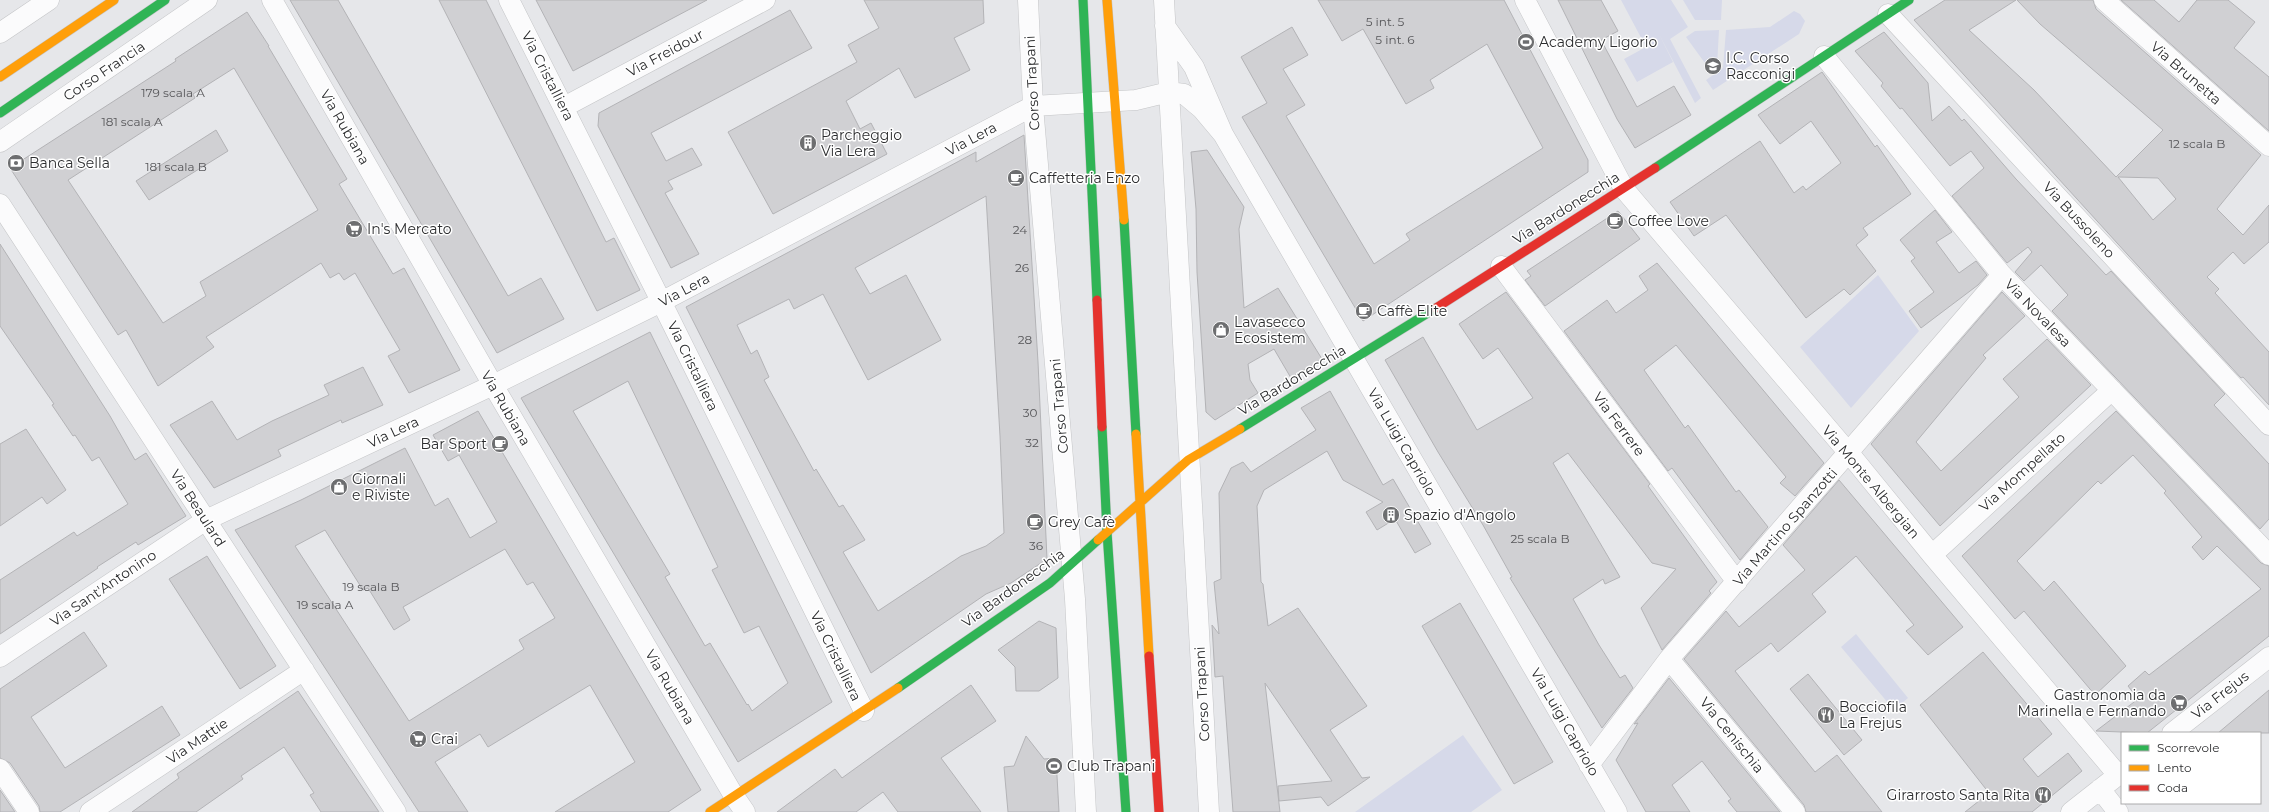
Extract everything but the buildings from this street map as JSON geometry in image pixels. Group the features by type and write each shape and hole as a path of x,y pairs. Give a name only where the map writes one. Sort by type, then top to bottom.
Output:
{"main road":[{"path":"0,78 114,0"},
{"name":"Corso Francia","path":"0,112 165,0"},
{"path":"1083,0 1089,103 1095,295 1107,532 1126,812"},
{"path":"1107,0 1113,102 1130,306 1139,503 1159,812"},
{"name":"Via Bardonecchia","path":"710,812 739,804 864,711 1044,586 1072,564 1188,460 1354,360 1624,189 1909,0"}],"street":[{"path":"0,34 49,0"},
{"name":"Corso Francia","path":"0,142 207,0"},
{"name":"Via Rubiana","path":"272,0 493,385 739,804"},
{"name":"Via Cristalliera","path":"509,0 564,107 864,711"},
{"name":"Via Freidour","path":"564,107 765,0"},
{"name":"Corso Trapani","path":"1028,0 1033,106 1072,564 1086,812"},
{"name":"Corso Trapani","path":"1164,0 1188,460 1209,812"},
{"name":"Via Monte Albergian","path":"1525,0 1624,189 1849,453 1932,555 2120,773"},
{"name":"Via Brunetta","path":"2104,0 2269,146"},
{"name":"Via Bussoleno","path":"1888,14 2269,425"},
{"name":"Via Luigi Capriolo","path":"1165,26 1194,67 1224,134 1617,812"},
{"name":"Via Novalesa","path":"1824,56 2002,275 2269,555"},
{"name":"Via Lera","path":"206,520 493,385 661,302 1033,106 1136,100 1169,92"},
{"name":"Via Luigi Capriolo","path":"1169,92 1188,95 1224,134"},
{"name":"Via Beaulard","path":"0,204 396,812"},
{"name":"Via Ferrere","path":"1501,266 1738,582"},
{"name":"Via Martino Spanzotti","path":"1590,765 1669,659 1738,582 2002,275"},
{"name":"Via Mompellato","path":"1932,555 2112,390"},
{"name":"Via Sant'Antonino","path":"0,657 206,520"},
{"name":"Via Frejus","path":"2173,732 2269,657"},
{"name":"Via Cenischia","path":"1669,659 1795,812"},
{"name":"Via Mattie","path":"90,812 304,670"},
{"path":"0,769 29,812"},
{"path":"2071,812 2120,773"},
{"path":"2100,789 2118,812"}],"shaded area":[{"path":"1621,0 1671,0 1688,27 1670,39 1701,98 1695,103 1659,34 1673,62 1637,82 1624,59 1646,47"},
{"path":"1683,0 1722,0 1721,20 1695,20"},
{"path":"1794,11 1800,14 1805,21 1799,34 1713,90 1706,80 1723,68 1726,30 1770,27"},
{"path":"1719,30 1717,66 1710,70 1686,37 1695,31"},
{"path":"1878,275 1919,331 1851,408 1800,347"},
{"path":"1856,634 1908,698 1894,710 1841,647"},
{"path":"1463,735 1502,790 1471,812 1355,812"}],"traffic: fast":[{"path":"0,113 165,0"},
{"path":"1083,0 1097,300"},
{"path":"1655,168 1909,0"},
{"path":"1124,220 1136,434"},
{"path":"1240,429 1436,308"},
{"path":"1102,427 1107,532 1126,812"},
{"path":"898,688 1050,583 1098,540"}],"traffic: slow":[{"path":"0,77 114,0"},
{"path":"1107,0 1124,220"},
{"path":"1098,540 1188,460 1240,429"},
{"path":"1136,434 1149,656"},
{"path":"710,812 898,688"}],"traffic: jam":[{"path":"1436,308 1655,168"},
{"path":"1097,300 1102,427"},
{"path":"1149,656 1159,812"}],"place":[{"name":"Academy Ligorio","path":"1526,42"},
{"name":"I.C. Corso Racconigi","path":"1713,66"},
{"name":"Parcheggio Via Lera","path":"808,143"},
{"name":"Banca Sella","path":"16,163"},
{"name":"Caffetteria Enzo","path":"1016,178"},
{"name":"Coffee Love","path":"1615,221"},
{"name":"In's Mercato","path":"354,229"},
{"name":"Caffè Elite","path":"1364,311"},
{"name":"Lavasecco Ecosistem","path":"1221,330"},
{"name":"Bar Sport","path":"500,444"},
{"name":"Giornali e Riviste","path":"339,487"},
{"name":"Spazio d'Angolo","path":"1391,515"},
{"name":"Grey Cafè","path":"1035,522"},
{"name":"Gastronomia da Marinella e Fernando","path":"2179,703"},
{"name":"Bocciofila La Frejus","path":"1826,715"},
{"name":"Crai","path":"418,739"},
{"name":"Club Trapani","path":"1054,766"},
{"name":"Girarrosto Santa Rita","path":"2043,795"}]}
